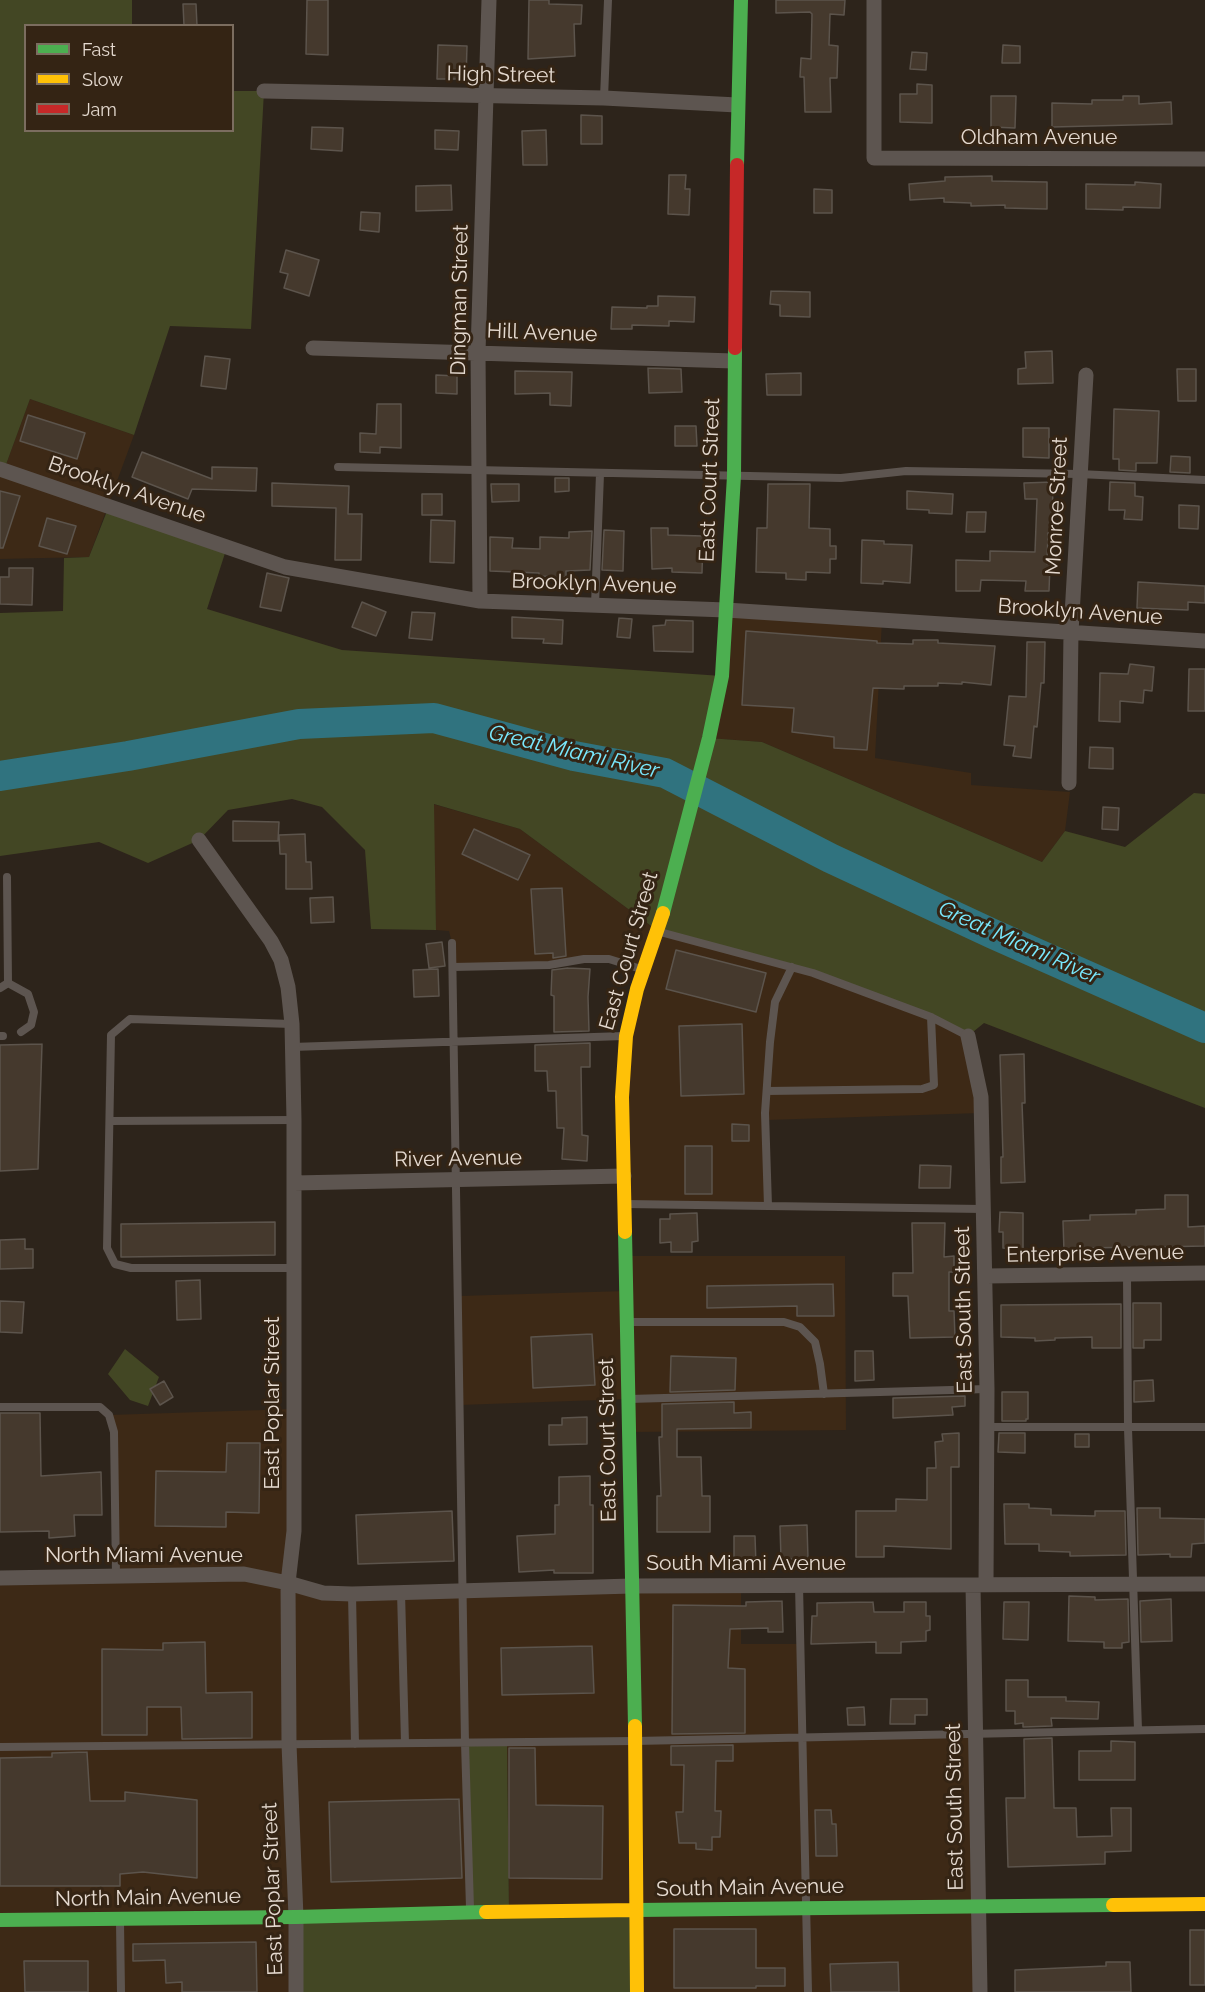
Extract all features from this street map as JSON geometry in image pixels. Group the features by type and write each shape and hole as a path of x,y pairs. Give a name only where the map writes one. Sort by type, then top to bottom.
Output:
{"main road":[{"name":"East Court Street","path":"637,1992 635,1741 622,1097 626,1036 637,989 658,931 709,738 722,676 734,476 737,105 741,0"},
{"name":"South Main Avenue","path":"296,1917 807,1907 1205,1904"},
{"name":"North Main Avenue","path":"0,1920 296,1917"}],"street":[{"name":"Dingman Street","path":"480,601 478,352 489,0"},
{"name":"Oldham Avenue","path":"874,0 874,158 1205,159"},
{"name":"High Street","path":"264,91 604,98 737,105"},
{"name":"Hill Avenue","path":"313,348 734,361"},
{"name":"Monroe Street","path":"1069,783 1071,632 1086,375"},
{"name":"Brooklyn Avenue","path":"0,469 285,567 480,601 726,610 1205,641"},
{"name":"East Poplar Street","path":"199,840 271,941 281,960 288,987 292,1024 294,1531 288,1582 289,1744 297,1992"},
{"name":"East South Street","path":"968,1036 981,1097 986,1276 987,1389 975,1732 980,1992"},
{"name":"River Avenue","path":"294,1183 624,1176"},
{"name":"Enterprise Avenue","path":"986,1276 1205,1273"},
{"name":"North Miami Avenue","path":"0,1578 244,1574 288,1582"},
{"name":"South Miami Avenue","path":"288,1582 323,1593 352,1594 463,1589 632,1586 1205,1584"}],"lane":[{"path":"604,98 608,0"},
{"path":"338,467 479,472 840,478 906,471 1079,474 1205,480"},
{"path":"595,605 600,474"},
{"path":"7,877 8,984"},
{"path":"658,931 813,973 931,1017 968,1036"},
{"path":"452,943 465,1743 470,1912"},
{"path":"453,967 549,965 584,959 609,959 644,970"},
{"path":"768,1206 765,1113 774,1002 792,968"},
{"path":"0,988 8,984"},
{"path":"8,984 28,994 34,1012 31,1025 21,1032"},
{"path":"767,1091 922,1089 934,1085 931,1017"},
{"path":"292,1024 130,1019 111,1035 107,1248 115,1264 131,1268 294,1268"},
{"path":"292,1047 626,1036"},
{"path":"110,1122 294,1120"},
{"path":"624,1204 983,1209"},
{"path":"1127,1274 1128,1428 1138,1730"},
{"path":"627,1322 784,1322 800,1327 815,1342 824,1394"},
{"path":"629,1399 987,1389"},
{"path":"0,1407 100,1407 109,1415 114,1432 117,1576"},
{"path":"986,1427 1205,1427"},
{"path":"799,1585 808,1992"},
{"path":"401,1592 405,1743"},
{"path":"352,1594 355,1744"},
{"path":"0,1747 635,1741 975,1732 1205,1729"},
{"path":"120,1919 121,1992"}],"shaded area":[{"path":"30,399 134,435 89,557 0,559 0,469 4,470"},
{"path":"726,610 882,620 875,758 971,773 971,785 1070,792 1065,831 1042,862 762,742 709,738"},
{"path":"433,804 520,829 658,931 813,973 968,1036 981,1113 766,1120 768,1206 624,1204 622,1097 644,970 609,959 453,967 449,931 436,930"},
{"path":"626,1256 845,1256 846,1430 629,1432 628,1399 460,1405 459,1296 626,1291"},
{"path":"294,1409 288,1582 323,1593 741,1586 741,1644 801,1644 803,1737 975,1732 980,1992 637,1992 509,1912 507,1743 470,1912 296,1992 0,1992 0,1578 116,1576 114,1432 109,1415"}],"green space":[{"path":"0,0 132,0 132,24 24,24 24,132 234,132 234,91 264,91 251,329 170,326 134,435 30,399 4,470 0,469"},
{"path":"109,506 227,547 207,609 342,650 722,676 709,738 762,742 1042,862 1065,831 1125,847 1194,793 1205,794 1205,1108 984,1023 968,1036 813,973 658,931 520,829 434,804 436,930 371,929 365,850 322,807 292,799 228,810 199,840 148,863 99,842 0,856 0,613 63,611 64,558 89,557"},
{"path":"125,1349 159,1377 148,1406 130,1400 108,1374"},
{"path":"507,1742 509,1911 636,1910 637,1992 296,1992 296,1917 470,1912 465,1743"}],"building":[{"path":"307,0 328,0 328,55 306,54"},
{"path":"529,0 549,0 549,4 582,5 581,24 574,24 575,56 528,59"},
{"path":"776,0 845,0 844,15 830,14 829,45 838,46 837,78 830,78 831,112 805,112 804,77 800,77 801,58 811,59 812,14 810,12 776,13"},
{"path":"183,4 196,4 197,24 184,24"},
{"path":"438,45 467,46 466,79 437,79"},
{"path":"1003,45 1020,46 1020,63 1002,63"},
{"path":"912,52 927,53 926,70 910,69"},
{"path":"917,84 932,85 932,123 900,122 900,94 917,94"},
{"path":"991,96 1016,96 1015,128 991,127"},
{"path":"1123,96 1139,96 1139,104 1171,102 1172,124 1052,127 1052,103 1092,104 1092,100 1123,100"},
{"path":"581,115 602,116 602,144 581,144"},
{"path":"312,127 343,128 342,151 311,149"},
{"path":"435,130 459,131 458,150 435,149"},
{"path":"546,130 547,165 523,165 522,131"},
{"path":"669,175 686,175 685,189 690,189 689,215 668,214"},
{"path":"992,176 992,181 1047,182 1047,209 1005,208 1005,205 971,206 971,203 944,202 944,198 910,200 909,184 945,181 945,177"},
{"path":"1135,182 1161,184 1160,208 1086,209 1086,184 1135,185"},
{"path":"451,185 452,210 416,211 416,186"},
{"path":"814,189 832,190 832,213 814,213"},
{"path":"361,212 380,213 379,232 360,230"},
{"path":"286,250 319,260 309,296 284,288 288,274 280,272"},
{"path":"771,291 810,292 810,317 780,316 780,305 770,304"},
{"path":"658,296 695,297 694,322 669,321 669,326 632,325 632,329 611,329 612,307 658,306"},
{"path":"1052,351 1053,383 1018,384 1018,369 1026,368 1025,352"},
{"path":"205,356 230,359 226,389 201,386"},
{"path":"648,368 681,369 682,392 649,393"},
{"path":"1177,369 1196,369 1196,401 1178,401"},
{"path":"515,371 572,372 571,406 550,405 550,393 515,394"},
{"path":"801,373 801,395 767,395 766,374"},
{"path":"436,375 457,376 457,394 436,393"},
{"path":"377,404 401,404 401,448 380,447 380,453 360,452 360,433 376,434"},
{"path":"1114,409 1159,411 1157,463 1136,463 1136,471 1119,470 1119,459 1113,459"},
{"path":"28,415 85,433 77,459 20,441"},
{"path":"675,426 696,426 697,446 675,446"},
{"path":"1023,428 1049,428 1049,458 1023,457"},
{"path":"142,452 212,479 212,467 257,468 256,491 192,489 188,499 132,477"},
{"path":"1171,456 1190,457 1190,473 1170,472"},
{"path":"555,478 569,478 569,491 555,492"},
{"path":"1053,482 1052,533 1048,533 1049,591 1025,591 1026,581 981,580 980,591 956,591 956,560 990,561 990,551 1035,552 1037,499 1025,499 1024,483"},
{"path":"1110,482 1135,483 1135,496 1143,497 1142,520 1124,519 1125,510 1109,510"},
{"path":"272,483 349,486 348,514 362,514 361,560 335,560 336,508 272,506"},
{"path":"491,484 519,484 519,501 492,502"},
{"path":"768,484 810,484 809,528 830,529 830,546 836,546 836,559 830,559 830,573 806,572 806,580 786,579 786,573 756,572 757,528 767,528"},
{"path":"0,491 20,496 3,548 0,548"},
{"path":"907,491 953,494 952,514 907,509"},
{"path":"422,494 442,494 442,515 422,515"},
{"path":"1179,505 1199,506 1198,529 1179,528"},
{"path":"967,512 986,512 985,532 966,532"},
{"path":"47,518 76,526 67,554 39,546"},
{"path":"431,520 455,521 454,563 430,562"},
{"path":"651,528 668,528 668,535 703,536 702,573 672,572 672,568 652,569"},
{"path":"604,530 624,531 623,571 602,570"},
{"path":"592,531 590,570 566,571 566,577 539,576 539,573 490,571 490,537 513,538 512,548 540,549 540,537 569,538 569,532"},
{"path":"862,540 912,545 910,583 883,581 883,584 861,583"},
{"path":"9,568 33,568 32,605 0,604 0,577 9,577"},
{"path":"267,573 289,578 281,611 260,607"},
{"path":"1138,582 1205,586 1205,603 1188,602 1188,610 1137,608"},
{"path":"362,602 386,612 376,636 352,627"},
{"path":"412,612 435,613 432,640 409,638"},
{"path":"512,617 563,620 562,644 543,643 544,639 512,638"},
{"path":"619,618 632,619 630,638 617,637"},
{"path":"666,620 693,621 693,652 654,651 653,626 665,625"},
{"path":"746,631 877,641 877,643 913,644 913,640 938,640 938,643 995,646 991,685 962,682 962,684 938,683 938,686 904,686 904,689 873,688 867,750 834,748 834,737 792,732 794,708 742,705"},
{"path":"1027,642 1045,642 1044,683 1041,683 1037,727 1034,726 1031,758 1013,756 1015,746 1004,745 1009,696 1026,697"},
{"path":"1130,664 1154,667 1152,691 1144,690 1143,703 1120,701 1120,722 1099,721 1100,673 1128,674"},
{"path":"1189,669 1205,669 1205,711 1188,711"},
{"path":"1090,747 1113,748 1113,769 1089,768"},
{"path":"1103,807 1119,808 1118,830 1102,829"},
{"path":"233,821 279,822 278,841 233,841"},
{"path":"474,829 530,855 518,880 462,854"},
{"path":"305,834 306,862 311,862 312,889 286,889 286,854 280,854 279,835"},
{"path":"562,888 566,956 553,958 553,953 535,954 531,889"},
{"path":"333,897 334,922 311,923 310,898"},
{"path":"442,942 445,966 429,968 426,944"},
{"path":"676,950 766,973 756,1012 666,989"},
{"path":"438,969 439,996 414,997 413,970"},
{"path":"590,969 589,1031 554,1032 554,996 551,995 552,970"},
{"path":"742,1024 744,1094 681,1096 679,1026"},
{"path":"590,1043 590,1067 581,1067 582,1135 588,1136 587,1161 562,1159 564,1128 557,1128 556,1091 548,1091 547,1071 535,1071 535,1045"},
{"path":"42,1044 38,1169 0,1171 0,1045"},
{"path":"1024,1054 1025,1103 1022,1103 1025,1182 1001,1183 1001,1157 1003,1157 1000,1055"},
{"path":"732,1124 749,1125 749,1141 732,1141"},
{"path":"685,1146 712,1146 712,1194 685,1194"},
{"path":"920,1165 951,1166 950,1188 919,1188"},
{"path":"1165,1195 1188,1195 1188,1227 1205,1226 1205,1246 1155,1247 1155,1252 1137,1253 1137,1247 1087,1248 1088,1251 1064,1252 1063,1221 1090,1220 1090,1215 1136,1214 1136,1210 1165,1209"},
{"path":"1000,1212 1023,1213 1023,1249 1003,1248 1003,1232 999,1232"},
{"path":"697,1213 698,1241 692,1242 692,1252 671,1252 671,1242 660,1243 660,1219 670,1219 670,1214"},
{"path":"275,1222 275,1255 121,1257 121,1224"},
{"path":"912,1223 945,1223 944,1257 954,1256 954,1272 949,1272 949,1311 954,1311 955,1337 910,1338 908,1296 893,1296 893,1273 913,1273"},
{"path":"25,1239 25,1249 33,1249 33,1268 0,1269 0,1240"},
{"path":"200,1280 201,1319 177,1320 176,1281"},
{"path":"833,1284 834,1316 797,1316 797,1306 707,1308 707,1286"},
{"path":"0,1301 24,1302 22,1333 0,1332"},
{"path":"1133,1303 1161,1303 1161,1340 1144,1340 1144,1348 1133,1348"},
{"path":"1121,1304 1121,1348 1092,1348 1092,1337 1035,1341 1035,1338 1001,1337 1001,1305"},
{"path":"592,1334 595,1385 533,1388 531,1337"},
{"path":"855,1351 873,1351 874,1380 855,1381"},
{"path":"671,1356 736,1358 735,1390 670,1392"},
{"path":"1153,1380 1154,1401 1134,1402 1134,1381"},
{"path":"164,1381 173,1397 160,1405 150,1389"},
{"path":"1002,1392 1028,1392 1028,1419 1026,1421 1002,1421"},
{"path":"965,1396 965,1406 952,1407 953,1415 893,1418 893,1398"},
{"path":"734,1402 734,1413 751,1412 751,1428 677,1429 677,1457 701,1457 702,1496 710,1496 710,1532 657,1532 657,1496 661,1496 659,1437 662,1437 662,1404"},
{"path":"0,1413 40,1413 41,1476 101,1472 102,1515 74,1515 75,1536 49,1538 49,1531 0,1532"},
{"path":"587,1417 587,1444 549,1445 549,1425 562,1425 562,1418"},
{"path":"959,1433 959,1467 951,1467 951,1549 884,1546 884,1557 856,1557 856,1511 896,1511 896,1499 927,1500 927,1468 936,1468 935,1442 943,1441 942,1434"},
{"path":"999,1433 1025,1433 1025,1453 998,1452"},
{"path":"1075,1434 1089,1434 1089,1447 1075,1447"},
{"path":"227,1443 260,1443 259,1513 226,1512 226,1527 155,1526 156,1471 226,1472"},
{"path":"590,1476 590,1505 593,1505 593,1573 554,1573 554,1570 519,1572 517,1536 555,1534 555,1505 559,1505 559,1477"},
{"path":"1004,1504 1029,1504 1029,1508 1051,1509 1051,1515 1095,1516 1095,1511 1125,1511 1126,1555 1070,1556 1070,1552 1039,1551 1039,1544 1005,1544"},
{"path":"1137,1508 1160,1508 1160,1518 1205,1519 1205,1543 1192,1544 1191,1557 1170,1557 1170,1554 1138,1555"},
{"path":"452,1511 454,1561 358,1564 356,1515"},
{"path":"807,1525 808,1559 781,1559 780,1526"},
{"path":"734,1536 755,1536 756,1565 734,1566"},
{"path":"1069,1596 1095,1597 1095,1600 1128,1599 1129,1642 1122,1643 1122,1648 1104,1648 1104,1642 1068,1641"},
{"path":"1171,1599 1172,1641 1141,1642 1140,1601"},
{"path":"782,1601 783,1632 768,1632 768,1628 730,1629 728,1668 745,1669 745,1733 672,1734 673,1605 746,1606 746,1602"},
{"path":"873,1602 874,1612 904,1612 904,1602 926,1602 926,1616 930,1616 930,1630 926,1631 926,1641 901,1642 901,1653 876,1653 876,1642 811,1644 812,1616 817,1616 817,1603"},
{"path":"1004,1602 1029,1602 1028,1640 1003,1639"},
{"path":"205,1642 206,1693 252,1692 252,1738 182,1739 181,1707 147,1707 147,1735 102,1735 102,1649 163,1650 163,1643"},
{"path":"592,1646 594,1693 502,1695 501,1648"},
{"path":"1006,1680 1028,1680 1028,1697 1066,1697 1066,1701 1099,1702 1098,1719 1051,1718 1052,1726 1023,1727 1023,1723 1015,1724 1015,1711 1006,1711"},
{"path":"891,1699 927,1699 927,1715 915,1715 915,1724 890,1724"},
{"path":"864,1707 865,1725 848,1725 847,1708"},
{"path":"1052,1738 1054,1808 1076,1808 1077,1837 1112,1836 1111,1808 1131,1808 1131,1851 1105,1852 1105,1864 1008,1867 1006,1798 1025,1798 1024,1739"},
{"path":"1111,1741 1135,1742 1135,1780 1079,1780 1079,1751 1111,1751"},
{"path":"733,1745 733,1761 716,1761 715,1811 721,1811 720,1837 712,1837 712,1850 696,1849 696,1843 679,1843 676,1812 683,1812 684,1765 671,1765 671,1746"},
{"path":"509,1748 535,1748 536,1805 603,1806 602,1879 509,1878"},
{"path":"87,1752 90,1801 125,1801 125,1792 197,1800 197,1878 143,1872 120,1874 120,1886 0,1886 0,1758 52,1757 52,1753"},
{"path":"459,1799 462,1878 331,1882 329,1802"},
{"path":"815,1810 831,1810 832,1824 836,1824 837,1856 816,1856"},
{"path":"674,1929 756,1929 756,1968 785,1968 785,1986 674,1988"},
{"path":"1190,1930 1205,1930 1205,1985 1190,1985"},
{"path":"256,1942 257,1992 182,1992 182,1982 166,1983 165,1960 133,1961 133,1944"},
{"path":"24,1961 88,1961 88,1992 25,1992"},
{"path":"898,1962 899,1992 831,1992 830,1964"},
{"path":"1106,1962 1130,1962 1131,1992 1015,1992 1015,1970 1106,1966"}],"waterway":[{"name":"Great Miami River","path":"0,776 128,756 299,724 434,718 574,756 665,773 830,858 993,934 1205,1028"}],"traffic: fast":[{"path":"737,165 741,0"},
{"path":"663,913 709,738 722,676 734,476 735,348"},
{"path":"625,1232 635,1726"},
{"path":"636,1910 1113,1905"},
{"path":"0,1920 296,1917 486,1912"}],"traffic: slow":[{"path":"625,1232 622,1097 626,1036 637,989 663,913"},
{"path":"635,1726 637,1992"},
{"path":"1113,1905 1205,1904"},
{"path":"486,1912 636,1910"}],"traffic: jam":[{"path":"735,348 737,165"}]}
